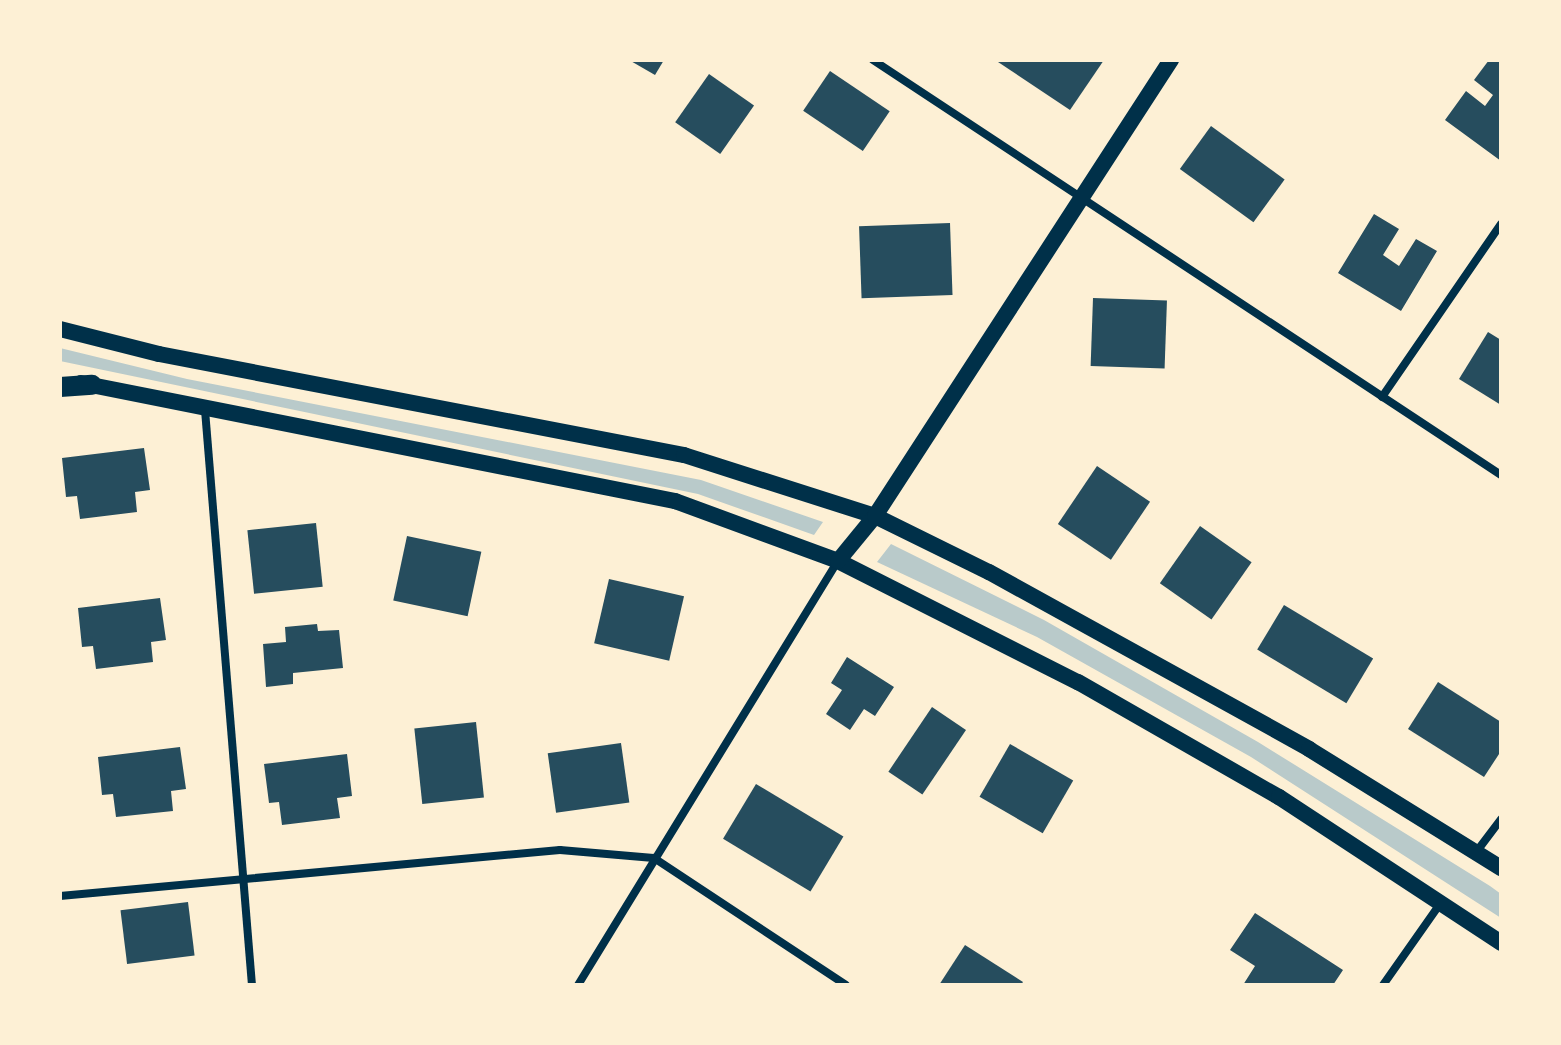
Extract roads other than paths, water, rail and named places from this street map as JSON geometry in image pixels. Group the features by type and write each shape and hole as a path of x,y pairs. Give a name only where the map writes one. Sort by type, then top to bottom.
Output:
{"main road":[{"path":"838,561 875,516 1171,60"},
{"path":"60,329 159,354 684,455 875,516 989,572 1295,741 1501,868"},
{"path":"60,378 205,410 675,501 838,561 1078,682 1279,797 1443,901 1501,943"},
{"path":"60,387 92,385"}],"street":[{"path":"873,60 1501,475"},
{"path":"1382,397 1501,224"},
{"path":"205,410 247,876 252,985"},
{"path":"578,985 838,561"},
{"path":"1477,851 1501,819"},
{"path":"60,896 247,876 560,850 654,858 846,985"},
{"path":"1383,985 1443,901"}]}
